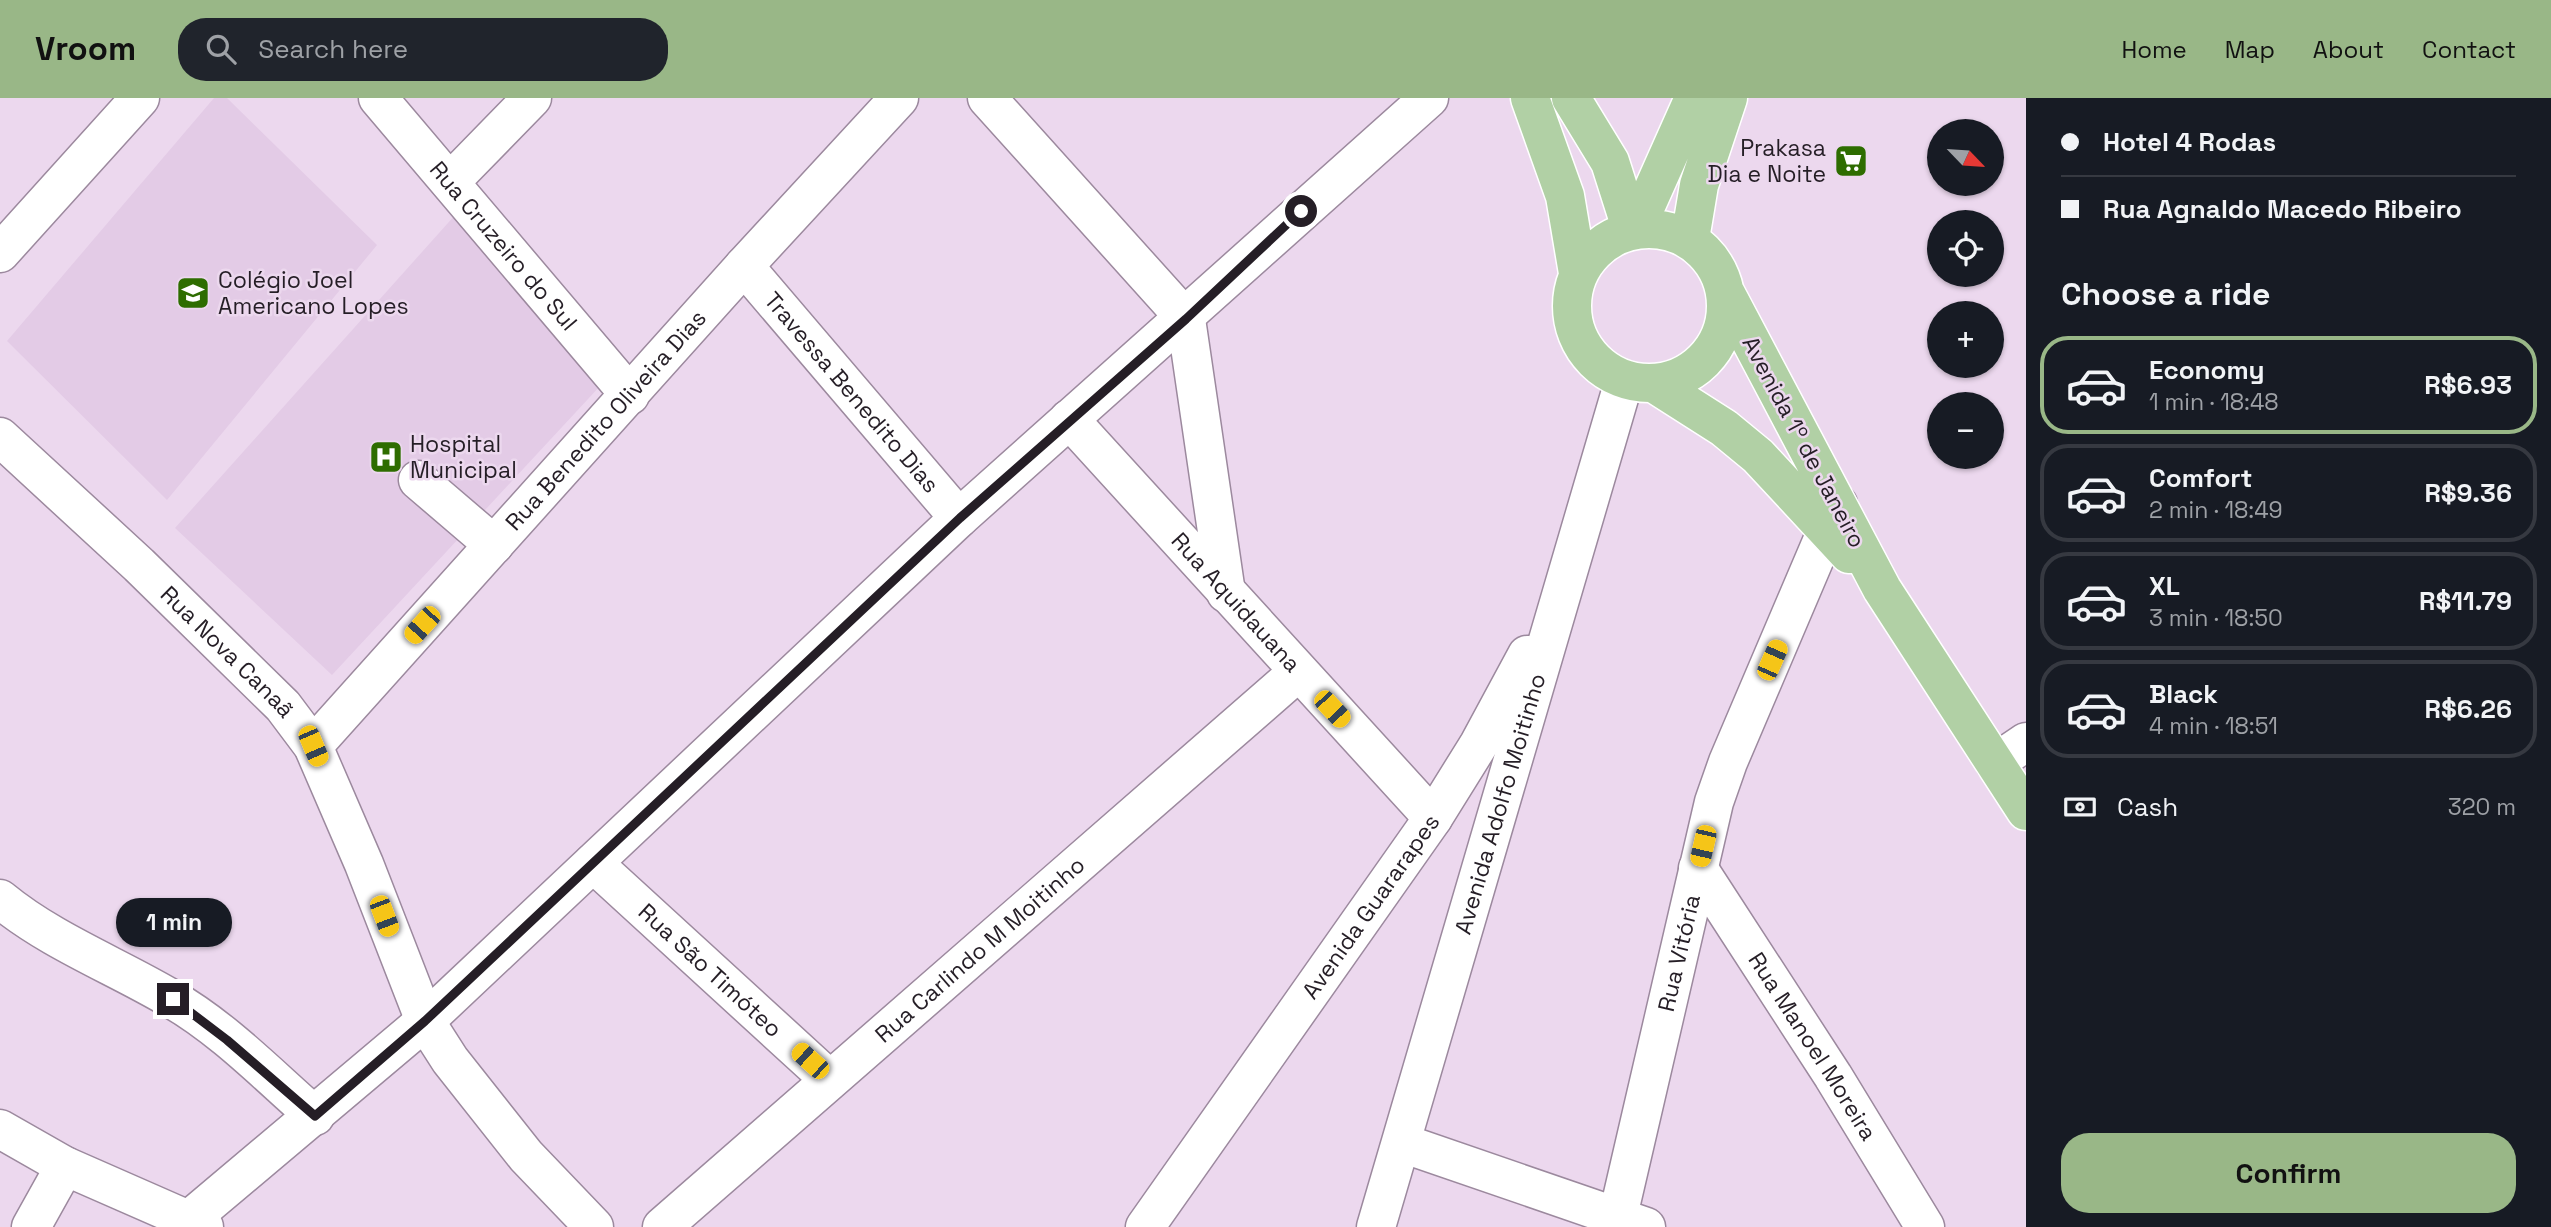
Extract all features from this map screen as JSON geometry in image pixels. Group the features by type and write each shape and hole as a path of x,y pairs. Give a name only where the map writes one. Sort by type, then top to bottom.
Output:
{"main road":[{"path":"1530,98 1565,196 1578,273"},
{"path":"1572,98 1611,162 1633,228"},
{"path":"1633,228 1694,98"},
{"path":"1690,239 1699,185 1728,98"},
{"path":"1633,228 1660,228 1690,239 1714,263 1726,294 1724,327 1708,356 1684,376 1639,382 1596,364 1577,337 1570,305 1578,273 1598,246 1633,228"},
{"name":"Avenida 1º de Janeiro","path":"1726,294 1833,517 2026,811"},
{"name":"Avenida 1º de Janeiro","path":"1639,382 1724,428 1833,517"}],"street":[{"path":"0,253 140,98"},
{"name":"Rua Cruzeiro do Sul","path":"379,98 630,395"},
{"path":"450,182 532,98"},
{"name":"Rua Benedito Oliveira Dias","path":"313,746 744,265 899,98"},
{"path":"987,98 1186,319 1226,593"},
{"path":"0,1129 65,1166 197,1223 425,1021 960,518 1069,419 1186,319 1384,135 1429,98"},
{"name":"Travessa Benedito Dias","path":"744,265 960,518"},
{"name":"Avenida Adolfo Moitinho","path":"1376,1227 1569,568 1639,382"},
{"name":"Rua Aquidauana","path":"1069,419 1433,818"},
{"name":"Rua Nova Canaã","path":"0,437 139,565 283,706 313,746 364,864 425,1021 450,1060 526,1156 594,1227"},
{"path":"418,480 494,545"},
{"name":"Rua Vitória","path":"1632,1222 1698,868 1728,762 1833,517"},
{"name":"Avenida Guararapes","path":"1145,1227 1433,818 1518,673 1569,568"},
{"name":"Rua Carlindo M Moitinho","path":"662,1227 1298,672"},
{"path":"1995,763 2026,742"},
{"name":"Rua São Timóteo","path":"593,863 829,1079"},
{"name":"Rua Manoel Moreira","path":"1698,868 1833,1076 1925,1227"},
{"path":"0,899 65,942 173,999 227,1040 315,1116"},
{"path":"1402,1143 1632,1222"},
{"path":"31,1227 65,1166"}],"shaded area":[{"name":"Colégio Joel Americano Lopes","path":"214,98 227,98 377,245 167,500 7,341"},
{"name":"Hospital Municipal","path":"456,214 601,385 332,675 175,528"}],"place":[{"name":"Prakasa Dia e Noite","path":"1851,161"},
{"name":"Colégio Joel Americano Lopes","path":"193,293"},
{"name":"Hospital Municipal","path":"386,457"}],"route":[{"path":"173,999 227,1040 315,1116 425,1021 960,518 1069,419 1186,319 1301,211"}]}
